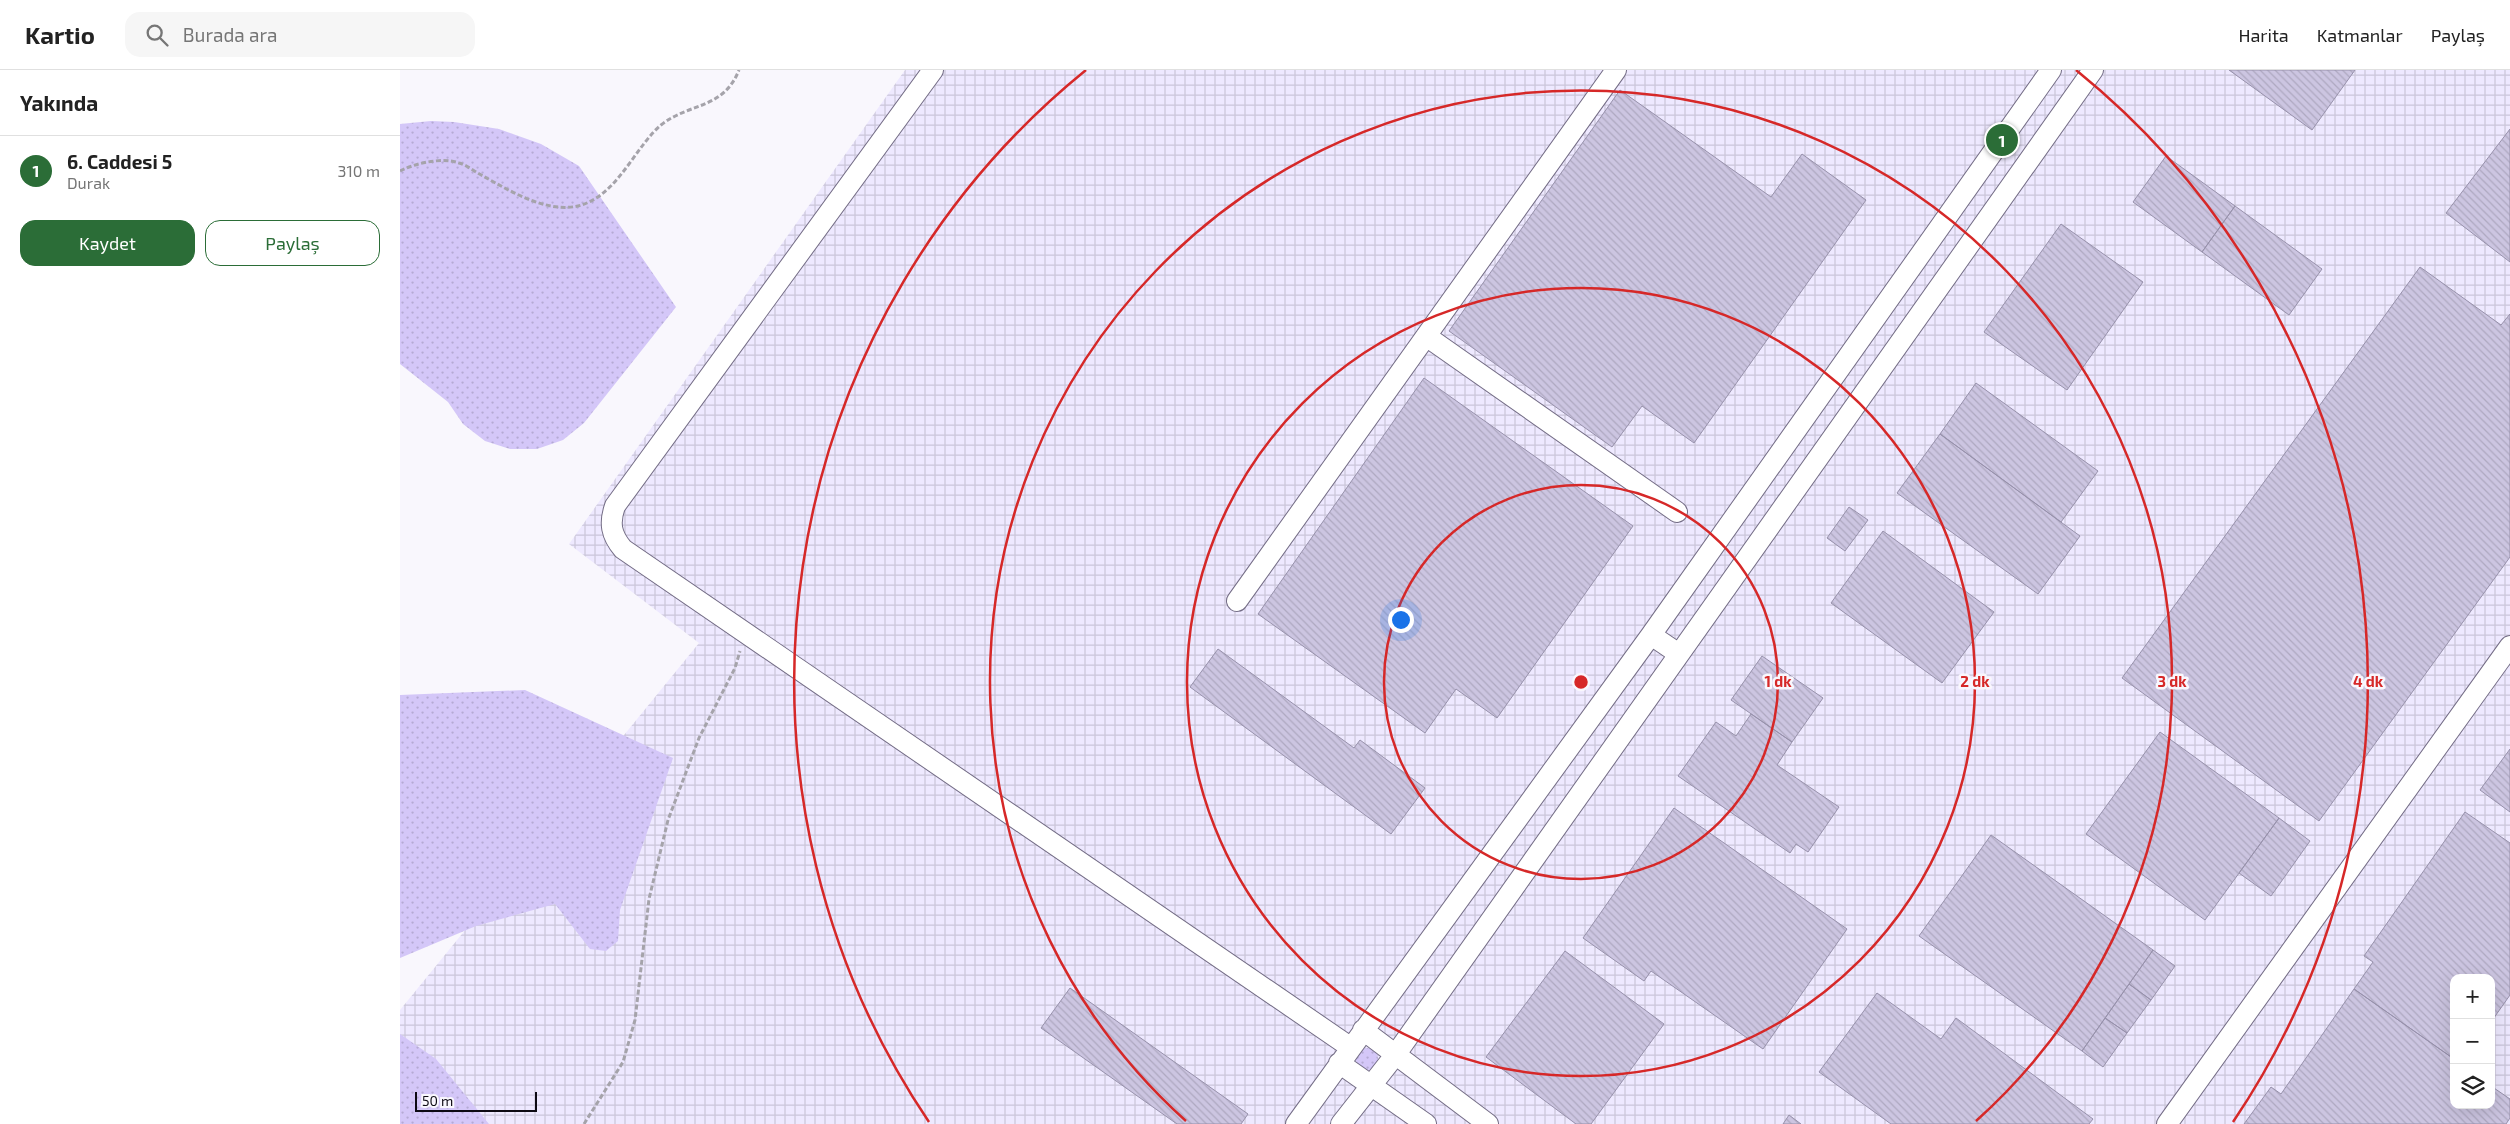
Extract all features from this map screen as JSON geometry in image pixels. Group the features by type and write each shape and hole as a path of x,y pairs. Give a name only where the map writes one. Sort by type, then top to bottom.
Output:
{"street":[{"path":"933,70 615,506 611,517 611,529 615,540 623,549 746,633 1345,1055 1371,1086 1426,1124"},
{"path":"1238,601 1616,70"},
{"path":"1296,1124 1651,635 2051,70"},
{"path":"1341,1124 1396,1054 2093,70"},
{"path":"1426,336 1677,512"},
{"path":"1651,635 1679,654"},
{"path":"2167,1124 2510,646"},
{"path":"1363,1030 1488,1124"}],"path":[{"path":"400,171 440,161 459,163 518,196 557,207 574,207 590,202 604,192 660,126 680,112 716,100 727,91 738,70"},
{"path":"584,1124 623,1062 635,1020 649,899 668,820 699,738 735,668 746,633"}],"shaded area":[{"path":"905,70 2510,70 2510,1124 400,1124 400,1010 699,643 569,544"},
{"path":"431,121 454,122 499,129 541,144 579,166 676,307 584,423 563,440 537,449 510,449 485,441 463,424 448,402 400,364 400,124"},
{"path":"525,690 673,758 620,910 618,941 606,951 590,949 555,904 476,926 400,958 400,695"},
{"path":"400,1034 436,1059 489,1124 400,1124"},
{"path":"1367,1048 1375,1051 1378,1059 1375,1067 1367,1070 1359,1067 1356,1059 1359,1051"}],"building":[{"path":"2229,70 2355,70 2312,130"},
{"path":"1620,90 1771,197 1802,154 1866,200 1694,443 1642,406 1612,447 1449,331"},
{"path":"2510,129 2510,262 2446,213"},
{"path":"2166,156 2235,206 2202,252 2133,202"},
{"path":"2235,206 2322,269 2289,315 2202,252"},
{"path":"2061,224 2143,282 2067,390 1984,332"},
{"path":"2420,267 2501,325 2510,314 2510,557 2319,821 2122,678"},
{"path":"1424,378 1633,526 1497,718 1456,689 1425,733 1258,614"},
{"path":"1976,383 2098,471 2061,522 1940,434"},
{"path":"1940,434 2080,536 2038,594 1897,493"},
{"path":"1849,507 1868,520 1845,551 1827,538"},
{"path":"1883,531 1994,612 1942,683 1831,603"},
{"path":"1218,649 1354,748 1360,740 1425,788 1391,834 1190,687"},
{"path":"1762,656 1823,698 1792,742 1731,700"},
{"path":"1751,714 1792,742 1777,765 1839,807 1808,852 1796,844 1790,853 1678,776 1716,722 1736,736"},
{"path":"2160,732 2279,818 2205,920 2086,834"},
{"path":"2510,749 2510,812 2480,790"},
{"path":"1674,808 1847,929 1763,1049 1651,971 1644,981 1583,938"},
{"path":"2465,812 2510,843 2510,995 2495,1016 2495,974 2450,974 2450,1056 2354,989 2373,962 2364,956"},
{"path":"2279,818 2310,841 2271,896 2239,873"},
{"path":"1991,835 2153,950 2082,1051 1919,936"},
{"path":"2153,950 2175,966 2151,1000 2129,984"},
{"path":"1565,951 1664,1024 1591,1124 1576,1124 1486,1057"},
{"path":"2129,984 2151,1000 2127,1033 2105,1018"},
{"path":"1070,988 1248,1114 1241,1124 1177,1124 1041,1028"},
{"path":"2354,989 2450,1056 2450,1109 2495,1109 2495,1089 2510,1099 2510,1118 2506,1124 2244,1124 2271,1087 2281,1094"},
{"path":"1877,993 1941,1039 1956,1018 2093,1119 2089,1124 1891,1124 1819,1072"},
{"path":"2105,1018 2127,1033 2103,1067 2082,1051"},
{"path":"1789,1115 1801,1124 1783,1124"}],"place":[{"name":"6. Caddesi 5","path":"2002,140"}]}
